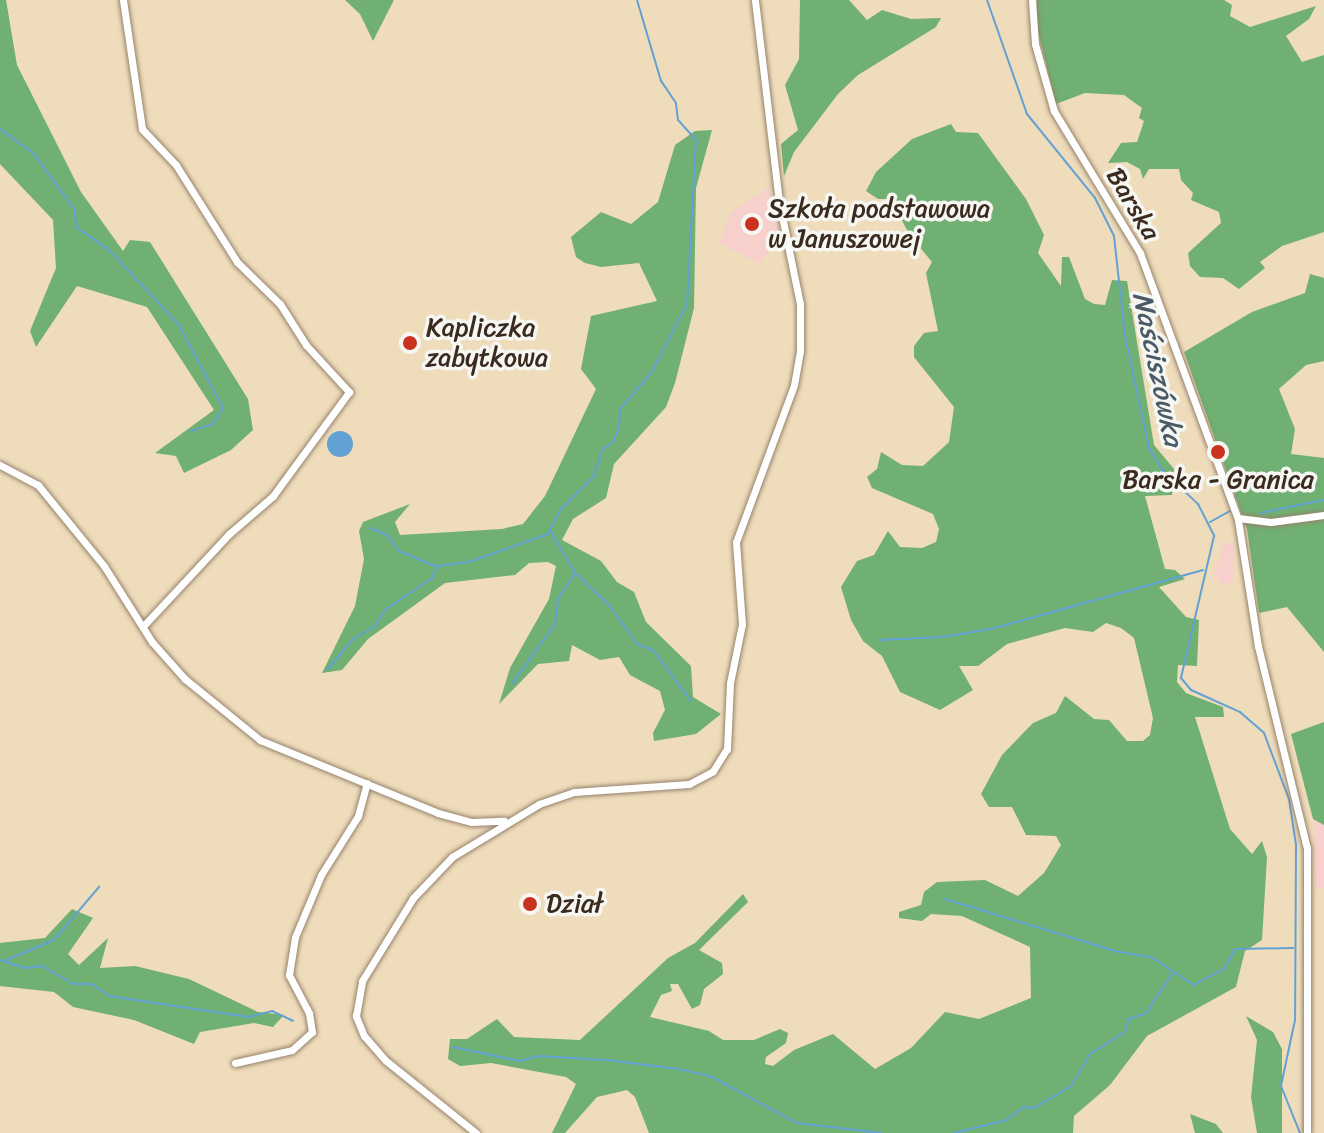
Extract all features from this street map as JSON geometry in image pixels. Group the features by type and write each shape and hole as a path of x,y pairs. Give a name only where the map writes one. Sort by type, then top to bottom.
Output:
{"street":[{"path":"123,0 142,129 176,165 237,262 280,304 306,345 349,392 273,496 211,552 145,624"},
{"path":"476,1133 372,1047 356,1016 355,1001 413,898 452,857 504,821 574,792 689,784 713,771 727,749 730,683 742,624 736,542 794,385 800,351 800,304 779,202 755,0"},
{"name":"Barska","path":"1032,0 1035,44 1054,111 1140,253 1238,519 1258,646 1307,848 1307,1133"},
{"path":"0,465 24,475 50,498 145,624 152,642 185,679 260,740 438,813 471,822 504,821"},
{"path":"1238,519 1271,522 1324,515"},
{"path":"235,1063 292,1050 312,1032 309,1013 289,975 295,937 321,875 358,816 367,783"}],"shaded area":[{"name":"Szkoła podstawowa w Januszowej","path":"769,187 780,231 760,264 719,243 731,212"},
{"path":"1224,542 1234,543 1233,582 1221,585 1220,579 1212,580"},
{"path":"1313,819 1324,825 1324,888 1315,889"}],"green space":[{"path":"0,0 6,0 17,65 81,192 123,251 130,240 150,242 248,399 253,430 231,450 184,473 176,456 155,453 214,410 147,307 77,286 36,347 30,331 56,268 53,220 0,164"},
{"path":"345,0 394,0 373,41 360,14"},
{"path":"800,0 849,0 867,20 882,10 911,19 941,18 936,27 858,75 838,94 794,152 784,176 781,144 798,130 785,85 799,59"},
{"path":"1037,0 1224,0 1232,5 1230,16 1250,27 1316,6 1309,19 1286,36 1302,62 1324,55 1324,232 1282,246 1260,262 1265,268 1239,289 1223,278 1200,277 1190,266 1188,253 1221,223 1219,212 1191,200 1193,193 1181,180 1179,169 1149,169 1143,179 1140,169 1127,162 1108,163 1121,143 1137,142 1144,121 1139,118 1142,108 1124,95 1085,93 1056,104 1037,28"},
{"path":"951,124 956,132 978,133 1026,199 1044,235 1038,253 1061,286 1062,257 1069,257 1085,299 1094,304 1105,305 1112,280 1127,281 1154,445 1174,469 1172,495 1145,496 1165,569 1175,570 1185,579 1159,587 1186,617 1199,620 1197,666 1178,665 1177,682 1186,693 1223,707 1224,717 1195,717 1230,829 1252,854 1262,841 1267,857 1262,940 1245,951 1236,987 1147,1036 1110,1085 1074,1116 1073,1133 649,1133 635,1097 627,1090 597,1097 565,1133 552,1133 576,1084 566,1077 491,1063 460,1066 448,1059 450,1039 467,1039 497,1019 514,1037 580,1040 668,958 695,943 743,894 748,902 699,950 722,963 723,974 704,989 700,1005 692,1009 678,984 670,984 672,991 661,995 650,1017 709,1031 723,1040 754,1040 780,1029 788,1033 786,1043 766,1057 765,1064 773,1066 794,1050 833,1034 875,1069 911,1048 945,1012 979,1019 1031,998 1030,947 962,916 931,914 922,921 899,918 899,912 921,905 924,892 937,882 985,880 1018,896 1044,873 1061,845 1056,836 1026,835 1012,807 989,807 981,794 1002,755 1033,723 1056,713 1065,696 1094,719 1109,720 1127,741 1143,741 1150,735 1153,718 1134,638 1121,628 1106,623 1093,632 1065,628 1007,644 978,666 959,666 973,690 940,710 900,692 882,656 863,641 851,620 841,587 857,561 874,555 888,531 900,547 922,548 936,542 939,529 933,514 872,488 867,477 877,469 881,452 902,465 923,466 949,442 954,407 914,357 914,346 924,333 938,331 926,273 932,262 909,234 891,199 878,199 866,191 876,172 912,139"},
{"path":"712,130 696,188 694,308 675,383 666,407 614,464 606,498 573,519 562,540 601,561 617,582 634,592 646,622 691,666 693,697 721,714 696,734 654,741 653,733 665,710 660,691 630,675 619,657 600,660 572,645 569,661 538,664 499,704 510,668 549,599 556,566 548,562 529,563 515,575 445,583 368,639 342,670 322,673 355,606 364,559 359,531 363,522 410,504 395,522 400,535 502,529 523,524 545,496 596,389 581,369 591,316 657,301 639,263 601,267 585,263 576,257 571,237 601,212 631,224 658,202 675,145 695,131"},
{"path":"1310,274 1324,278 1324,361 1306,365 1279,389 1295,429 1291,454 1324,458 1324,652 1287,607 1259,613 1247,529 1184,352 1252,312 1305,293"},
{"path":"1324,722 1324,825 1313,819 1291,734"},
{"path":"72,909 93,918 68,954 79,965 108,938 100,968 135,966 189,979 258,1012 284,1015 273,1027 254,1023 200,1032 194,1044 134,1020 73,1007 54,992 0,986 0,943 45,938"},
{"path":"1246,1016 1273,1032 1282,1049 1282,1133 1257,1133 1251,1097 1257,1040"},
{"path":"1190,1114 1216,1124 1223,1133 1195,1133"}],"water":[{"path":"340,431 349,435 353,444 349,453 340,457 331,453 327,444 331,435"}],"waterway":[{"path":"327,670 353,639 374,627 385,610 432,578 437,566 469,562 548,534 560,510 594,476 602,450 614,441 620,409 651,373 687,304 696,140 678,120 676,103 661,81 637,0"},
{"name":"Naściszówka","path":"987,0 1027,114 1095,198 1114,236 1125,336 1149,448 1162,470 1198,504 1214,536 1181,678 1191,690 1240,712 1264,733 1289,799 1296,845 1295,1020 1281,1086 1300,1133"},
{"path":"0,129 33,153 74,209 77,228 108,249 179,325 223,408 213,424 191,431"},
{"path":"1260,513 1324,500"},
{"path":"1210,522 1230,511"},
{"path":"370,528 387,535 399,551 435,566"},
{"path":"551,532 575,573 609,605 637,644 653,650 691,701"},
{"path":"879,640 943,637 995,628 1203,570"},
{"path":"512,684 555,624 558,599 575,573"},
{"path":"6,960 54,940 99,887"},
{"path":"945,899 1115,951 1153,958 1194,985 1225,968 1235,949 1293,948"},
{"path":"0,960 24,968 42,966 73,984 92,984 109,996 248,1017 272,1011 293,1021"},
{"path":"954,1133 1006,1120 1024,1107 1034,1108 1071,1086 1090,1054 1125,1032 1129,1019 1146,1013 1172,974"},
{"path":"453,1047 520,1061 537,1056 607,1060 678,1069 710,1076 797,1123 881,1133"}],"place":[{"name":"Szkoła podstawowa w Januszowej","path":"752,224"},
{"name":"Kapliczka zabytkowa","path":"410,343"},
{"name":"Barska - Granica","path":"1218,452"},
{"name":"Dział","path":"530,904"}]}
